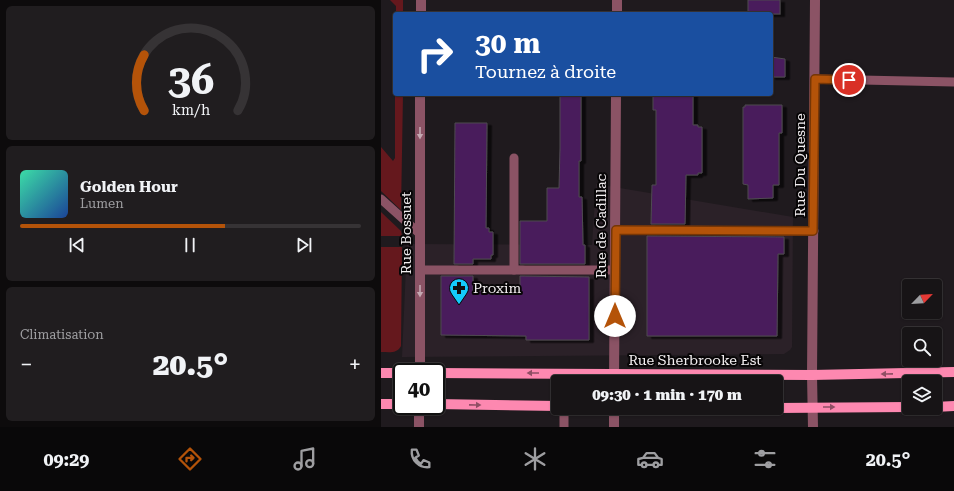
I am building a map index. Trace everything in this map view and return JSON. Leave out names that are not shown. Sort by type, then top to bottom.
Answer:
[{"type":"main road","name":"Rue Sherbrooke Est","points":[[783,375],[954,372]]},
{"type":"main road","points":[[381,373],[393,373]]},
{"type":"main road","name":"Rue Sherbrooke Est","points":[[445,373],[551,376]]},
{"type":"main road","points":[[381,404],[393,404]]},
{"type":"main road","points":[[445,404],[551,406]]},
{"type":"main road","points":[[942,407],[954,406]]},
{"type":"main road","points":[[783,408],[902,407]]},
{"type":"street","points":[[421,0],[421,12]]},
{"type":"street","points":[[617,0],[617,12]]},
{"type":"street","name":"Rue Du Quesne","points":[[813,427],[812,375],[815,0]]},
{"type":"street","name":"Rue Bossuet","points":[[419,363],[421,96]]},
{"type":"street","name":"Rue de Cadillac","points":[[615,375],[616,96]]},
{"type":"street","points":[[419,415],[419,427]]},
{"type":"street","points":[[614,415],[614,427]]},
{"type":"lane","points":[[815,79],[954,82]]},
{"type":"lane","points":[[514,158],[514,270]]},
{"type":"lane","points":[[381,199],[420,234]]},
{"type":"lane","points":[[616,230],[813,231]]},
{"type":"lane","points":[[420,270],[615,270]]},
{"type":"lane","points":[[564,415],[564,427]]},
{"type":"shaded area","points":[[390,0],[403,0],[403,12],[396,12],[396,6]]},
{"type":"shaded area","points":[[395,96],[403,96],[401,210],[381,191],[381,147],[393,161],[395,158]]},
{"type":"shaded area","points":[[596,184],[793,217],[792,347],[790,350],[784,354],[402,357],[407,244],[592,245]]},
{"type":"shaded area","points":[[381,212],[401,231],[402,236],[381,236]]},
{"type":"shaded area","points":[[381,247],[402,247],[401,346],[393,352],[381,352]]},
{"type":"building","points":[[748,0],[780,0],[780,14],[773,14],[773,12],[748,12]]},
{"type":"building","points":[[773,57],[785,59],[785,77],[773,77]]},
{"type":"building","points":[[560,96],[581,96],[581,161],[579,161],[579,197],[582,197],[585,264],[520,264],[520,221],[547,221],[547,188],[559,188]]},
{"type":"building","points":[[653,96],[693,96],[693,125],[702,127],[702,173],[698,173],[698,175],[686,175],[685,224],[651,224],[652,185],[656,185],[656,110],[653,110]]},
{"type":"building","points":[[745,105],[782,105],[782,133],[779,133],[779,185],[773,185],[773,198],[748,199],[748,185],[743,184],[743,107],[745,107]]},
{"type":"building","points":[[455,123],[487,123],[486,228],[489,228],[489,232],[493,232],[493,255],[491,255],[491,259],[473,259],[473,264],[454,264]]},
{"type":"building","points":[[647,236],[784,237],[784,254],[778,254],[777,336],[647,336]]},
{"type":"building","points":[[441,276],[473,276],[473,291],[520,291],[520,276],[589,277],[589,340],[526,340],[526,336],[441,335]]},
{"type":"place","name":"Proxim","points":[[459,305]]},
{"type":"route","points":[[615,316],[616,230],[813,231],[815,79],[849,80]]}]
